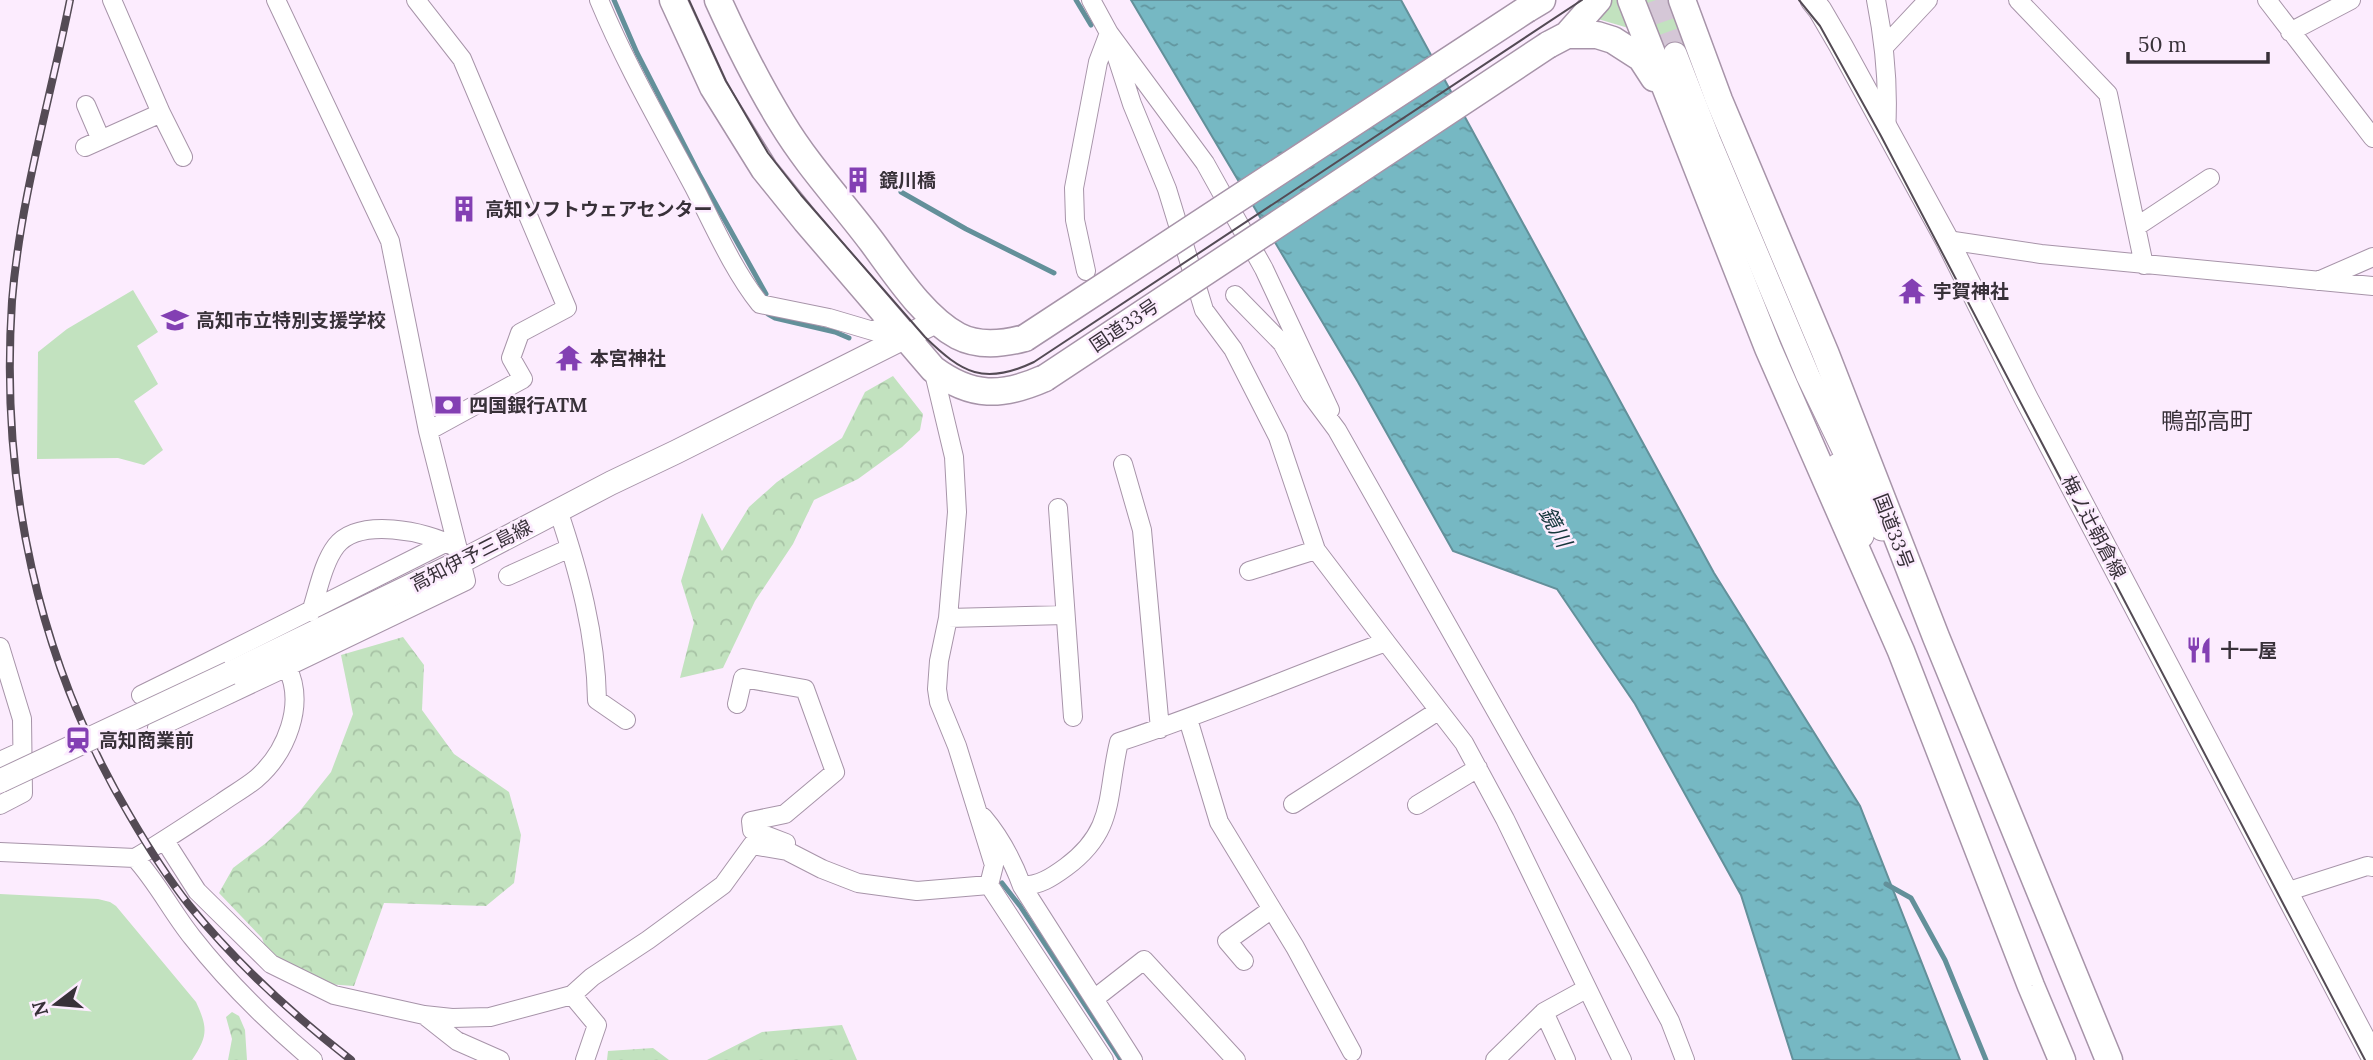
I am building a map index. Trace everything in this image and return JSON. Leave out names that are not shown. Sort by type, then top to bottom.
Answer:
[{"type":"highway","name":"国道33号","points":[[673,0],[713,88],[764,169],[933,369],[951,383],[975,390],[1011,390],[1045,378],[1569,26],[1582,33],[1614,40],[1641,58],[1674,108]]},
{"type":"highway","points":[[718,0],[735,38],[782,124],[816,173],[893,273],[937,321],[958,336],[978,343],[1006,343],[1025,338],[1534,4]]},
{"type":"highway","points":[[1569,26],[1598,0]]},
{"type":"highway","name":"国道33号","points":[[1631,0],[1768,348],[1901,651],[2062,1060]]},
{"type":"highway","name":"国道33号","points":[[1682,0],[1719,100],[1825,352],[1936,637],[2109,1060]]},
{"type":"main road","name":"梅ノ辻朝倉線","points":[[1812,0],[1841,46],[1947,240],[2026,398],[2373,1057]]},
{"type":"main road","points":[[1675,54],[1808,376],[1936,637]]},
{"type":"main road","name":"高知伊予三島線","points":[[0,781],[230,673],[456,551],[558,510],[899,329],[937,321]]},
{"type":"main road","points":[[1808,376],[1901,651]]},
{"type":"street","points":[[112,0],[183,157]]},
{"type":"street","points":[[157,728],[467,581],[456,551],[428,431],[390,241],[276,0]]},
{"type":"street","points":[[416,0],[462,59],[567,308],[520,333],[511,358],[523,379],[428,431]]},
{"type":"street","points":[[599,0],[619,48],[760,304],[829,318],[873,331],[899,329]]},
{"type":"street","points":[[1091,0],[1110,33],[1205,163],[1264,269],[1323,392],[1337,430]]},
{"type":"street","points":[[1876,0],[1885,46],[1888,96],[1886,131]]},
{"type":"street","points":[[1885,46],[1928,0]]},
{"type":"street","points":[[2018,0],[2108,94],[2144,265]]},
{"type":"street","points":[[2267,0],[2373,138]]},
{"type":"street","points":[[2290,32],[2351,0]]},
{"type":"street","points":[[1086,271],[1075,220],[1073,188],[1098,62],[1110,33]]},
{"type":"street","points":[[1110,33],[1132,104],[1167,189],[1204,310],[1233,349],[1278,437],[1316,550],[1464,743],[1622,1060]]},
{"type":"street","points":[[86,106],[93,143],[161,113]]},
{"type":"street","points":[[2136,227],[2210,178]]},
{"type":"street","points":[[1947,240],[2041,254],[2373,286]]},
{"type":"street","points":[[2315,282],[2373,257]]},
{"type":"street","points":[[1235,295],[1282,343],[1311,395],[1337,430],[1638,962],[1670,1021],[1685,1060]]},
{"type":"street","points":[[933,369],[954,457],[957,512],[948,618],[937,674],[939,702],[957,746],[994,865],[989,885],[1104,1060]]},
{"type":"street","points":[[1123,464],[1142,530],[1160,729]]},
{"type":"street","points":[[1058,508],[1073,717]]},
{"type":"street","points":[[558,510],[589,620],[596,663],[597,700],[626,720]]},
{"type":"street","points":[[311,612],[329,559],[337,545],[349,534],[363,530],[393,530],[439,538],[456,551]]},
{"type":"street","points":[[508,576],[570,548]]},
{"type":"street","points":[[1249,571],[1316,550]]},
{"type":"street","points":[[141,695],[311,612],[456,551]]},
{"type":"street","points":[[948,618],[1065,615]]},
{"type":"street","points":[[1021,886],[1043,883],[1087,850],[1104,822],[1119,742],[1188,719],[1386,642]]},
{"type":"street","points":[[0,647],[22,719],[23,793],[0,805]]},
{"type":"street","points":[[200,666],[217,700]]},
{"type":"street","points":[[0,852],[135,858],[165,841],[257,778],[281,749],[291,727],[294,705],[292,677],[287,667]]},
{"type":"street","points":[[737,704],[743,678],[805,689],[835,772],[785,814],[751,821],[752,830],[829,860],[837,875]]},
{"type":"street","points":[[1293,804],[1438,710]]},
{"type":"street","points":[[1188,719],[1219,822],[1272,909],[1352,1052]]},
{"type":"street","points":[[0,761],[22,751]]},
{"type":"street","points":[[1417,805],[1478,768]]},
{"type":"street","points":[[977,810],[998,834],[1012,859],[1021,886],[1133,1060]]},
{"type":"street","points":[[165,841],[197,891],[271,964],[334,995],[424,1016],[452,1018],[490,1017],[572,995],[592,977],[723,885],[752,845],[787,851],[858,883],[917,891],[989,885]]},
{"type":"street","points":[[135,858],[190,935],[244,998],[313,1060]]},
{"type":"street","points":[[2286,892],[2367,866],[2373,867]]},
{"type":"street","points":[[1244,961],[1227,941],[1272,909]]},
{"type":"street","points":[[1094,999],[1144,960],[1237,1060]]},
{"type":"street","points":[[1495,1060],[1544,1012],[1586,989]]},
{"type":"street","points":[[572,995],[597,1025],[585,1060]]},
{"type":"street","points":[[1544,1012],[1566,1060]]},
{"type":"street","points":[[424,1016],[457,1041],[500,1060]]},
{"type":"green space","points":[[1607,0],[1624,0],[1635,30],[1598,19]]},
{"type":"green space","points":[[1643,0],[1663,0],[1689,40],[1663,49]]},
{"type":"green space","points":[[133,290],[158,332],[137,346],[158,384],[134,401],[163,450],[144,465],[118,458],[37,459],[38,352],[67,329]]},
{"type":"green space","points":[[893,376],[923,414],[920,430],[902,447],[858,479],[814,500],[793,544],[755,601],[723,668],[680,678],[694,623],[681,581],[702,513],[722,551],[749,507],[777,482],[842,438],[865,392]]},
{"type":"green space","points":[[403,637],[424,665],[422,710],[454,754],[509,792],[521,835],[514,883],[486,906],[384,903],[354,986],[300,982],[271,964],[262,938],[219,893],[233,868],[266,843],[299,812],[331,772],[353,714],[341,655]]},
{"type":"green space","points":[[0,894],[98,899],[116,906],[196,1002],[203,1019],[204,1032],[192,1060],[0,1060]]},
{"type":"green space","points":[[232,1012],[239,1016],[245,1030],[247,1060],[228,1060],[232,1039],[226,1017]]},
{"type":"green space","points":[[842,1025],[857,1060],[707,1060],[762,1032]]},
{"type":"green space","points":[[653,1048],[669,1060],[607,1060],[608,1051]]},
{"type":"water","name":"鏡川","points":[[1131,0],[1401,0],[1714,573],[1860,806],[1960,1060],[1793,1060],[1741,895],[1635,704],[1557,589],[1453,551],[1358,382]]},
{"type":"waterway","points":[[614,0],[637,53],[699,174],[766,294]]},
{"type":"waterway","points":[[1076,0],[1091,25]]},
{"type":"waterway","points":[[901,192],[966,229],[1054,273]]},
{"type":"waterway","points":[[768,314],[849,338]]},
{"type":"waterway","points":[[1002,883],[1020,906],[1121,1060]]},
{"type":"waterway","points":[[1886,884],[1911,898],[1945,960],[1986,1060]]},
{"type":"tunnel","points":[[1656,0],[1675,54]]},
{"type":"tram line","points":[[689,0],[726,81],[768,153],[801,195],[925,337],[963,367],[987,374],[1001,373],[1034,362],[1582,0]]},
{"type":"tram line","points":[[1799,0],[1820,26],[1881,136],[2365,1060]]},
{"type":"railway","points":[[70,0],[29,188],[12,301],[12,436],[32,568],[49,632],[71,695],[98,757],[158,862],[189,905],[245,967],[307,1025],[351,1060]]},
{"type":"place","name":"鏡川橋","points":[[858,180]]},
{"type":"place","name":"高知ソフトウェアセンター","points":[[464,209]]},
{"type":"place","name":"宇賀神社","points":[[1912,291]]},
{"type":"place","name":"高知市立特別支援学校","points":[[175,320]]},
{"type":"place","name":"本宮神社","points":[[569,358]]},
{"type":"place","name":"四国銀行ATM","points":[[448,405]]},
{"type":"place","name":"十一屋","points":[[2199,650]]},
{"type":"place","name":"高知商業前","points":[[78,740]]},
{"type":"district","name":"鴨部高町","points":[[2207,421]]}]
